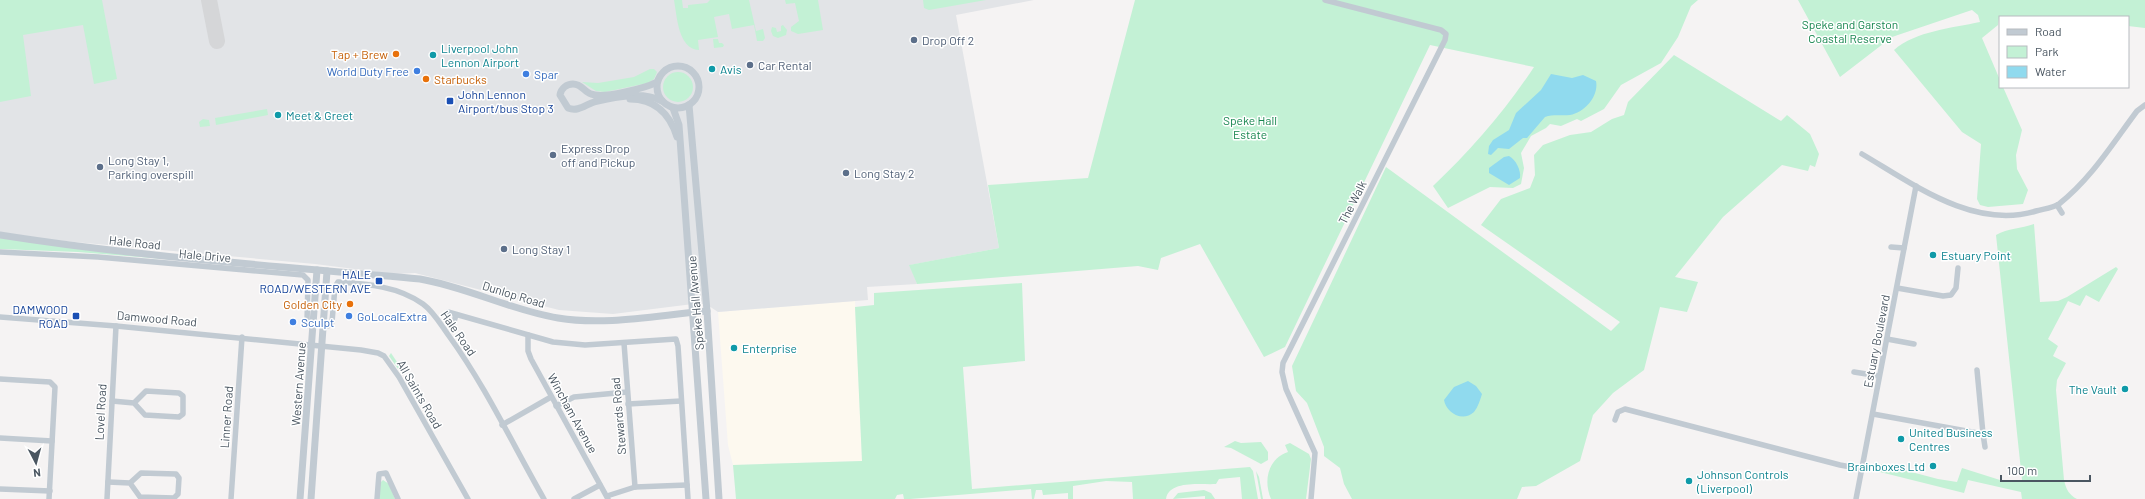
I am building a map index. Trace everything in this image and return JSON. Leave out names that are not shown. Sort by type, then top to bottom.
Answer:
[{"type":"street","name":"The Walk","points":[[1311,499],[1315,453],[1286,389],[1282,372],[1283,363],[1445,40],[1446,34],[1441,30],[1325,0]]},
{"type":"street","points":[[680,66],[690,70],[696,76],[699,85],[697,95],[689,105],[682,108],[673,108],[662,101],[643,95],[616,99],[572,109],[566,105],[560,95],[563,88],[571,84],[580,85],[586,91],[597,96],[645,88],[657,82],[664,71],[672,67],[680,66]]},
{"type":"street","points":[[657,82],[658,95],[662,101]]},
{"type":"street","points":[[616,99],[644,101],[661,109],[671,121],[674,128],[682,162]]},
{"type":"street","name":"Speke Hall Avenue","points":[[689,105],[707,311],[720,499]]},
{"type":"street","points":[[1862,154],[1916,186],[1963,208],[1993,215],[2011,217],[2057,205],[2080,186],[2137,111],[2145,105]]},
{"type":"street","name":"Speke Hall Avenue","points":[[673,108],[679,125],[706,499]]},
{"type":"street","name":"Estuary Boulevard","points":[[1856,499],[1874,414],[1879,376],[1916,186]]},
{"type":"street","points":[[2057,205],[2062,213]]},
{"type":"street","name":"Hale Road","points":[[0,235],[43,243],[136,254],[282,270],[317,270]]},
{"type":"street","points":[[1891,247],[1904,248]]},
{"type":"street","name":"Hale Drive","points":[[0,252],[98,257],[282,270],[302,275],[308,280],[306,318],[309,325],[313,325]]},
{"type":"street","points":[[1897,288],[1943,296],[1951,295],[1956,288],[1958,268]]},
{"type":"street","name":"Dunlop Road","points":[[317,270],[433,281],[558,318],[603,320],[707,311]]},
{"type":"street","name":"Western Avenue","points":[[300,499],[317,270]]},
{"type":"street","name":"Western Avenue","points":[[311,499],[327,271]]},
{"type":"street","name":"Hale Road","points":[[322,326],[328,326],[332,322],[335,287],[338,282],[380,287],[410,296],[423,304],[433,314],[476,376],[544,499]]},
{"type":"street","points":[[448,312],[553,342],[568,344],[624,343],[676,339],[678,346],[688,499]]},
{"type":"street","points":[[453,325],[456,315]]},
{"type":"street","name":"Damwood Road","points":[[0,318],[116,326],[312,344]]},
{"type":"street","name":"Lovel Road","points":[[107,499],[116,326]]},
{"type":"street","name":"Wincham Avenue","points":[[528,335],[528,351],[530,360],[607,498]]},
{"type":"street","name":"Linner Road","points":[[230,499],[242,337]]},
{"type":"street","points":[[1887,339],[1914,344]]},
{"type":"street","name":"Stewards Road","points":[[624,343],[636,487]]},
{"type":"street","name":"All Saints Road","points":[[312,344],[372,352],[384,356],[399,377],[468,499]]},
{"type":"street","points":[[1977,370],[1985,447]]},
{"type":"street","points":[[1854,372],[1879,376]]},
{"type":"street","points":[[0,379],[53,383],[55,391],[49,499]]},
{"type":"street","points":[[112,401],[134,403],[145,415],[179,417],[183,414],[183,396],[179,393],[146,391],[134,403]]},
{"type":"street","points":[[556,406],[574,397],[627,392]]},
{"type":"street","points":[[502,425],[551,397]]},
{"type":"street","points":[[628,404],[681,401]]},
{"type":"street","points":[[1615,420],[1618,412],[1625,408],[1840,465],[1862,469]]},
{"type":"street","points":[[1874,414],[1983,434]]},
{"type":"street","points":[[0,438],[52,441]]},
{"type":"street","points":[[108,482],[130,483],[141,473],[176,474],[179,478],[178,494],[174,498],[140,497],[130,483]]},
{"type":"street","points":[[377,499],[378,474],[386,473],[398,499]]},
{"type":"street","points":[[574,499],[600,485]]},
{"type":"street","points":[[607,498],[636,487],[687,485]]},
{"type":"street","points":[[0,489],[50,491]]},
{"type":"shaded area","name":"Liverpool John Lennon Airport","points":[[0,0],[1034,0],[956,15],[999,248],[910,265],[917,284],[867,287],[868,300],[718,312],[706,304],[693,304],[613,314],[559,310],[415,273],[394,274],[315,264],[53,240],[0,232]]},
{"type":"shaded area","points":[[855,301],[862,461],[733,465],[728,445],[718,312]]},
{"type":"green space","points":[[0,0],[102,0],[117,79],[94,84],[83,25],[23,35],[31,96],[0,102]]},
{"type":"green space","points":[[674,0],[682,0],[683,8],[688,8],[688,5],[707,3],[710,0],[749,0],[756,31],[763,29],[765,38],[763,41],[757,41],[754,25],[732,29],[729,14],[714,17],[718,37],[698,40],[699,50],[692,48],[687,44],[680,31]]},
{"type":"green space","points":[[785,0],[818,0],[823,30],[798,34],[791,31],[791,27],[799,21],[795,3],[786,4]]},
{"type":"green space","points":[[923,0],[986,0],[929,10],[924,8]]},
{"type":"green space","name":"Speke Hall Estate","points":[[1135,0],[1698,0],[1691,6],[1678,37],[1661,63],[1621,85],[1604,109],[1581,121],[1577,119],[1561,126],[1550,124],[1546,128],[1531,136],[1521,153],[1524,168],[1521,184],[1513,188],[1490,187],[1448,208],[1433,186],[1487,130],[1534,67],[1430,45],[1285,347],[1264,357],[1200,244],[1161,258],[1158,270],[1138,266],[917,284],[909,265],[999,248],[988,185],[1088,178]]},
{"type":"green space","name":"Speke and Garston Coastal Reserve","points":[[1798,0],[2145,0],[2145,28],[2129,26],[2129,16],[1999,16],[1998,25],[1982,38],[1999,78],[1999,88],[2003,88],[2022,130],[2016,155],[2017,169],[2028,190],[2023,204],[1988,207],[1980,205],[1977,199],[1981,144],[1962,132],[1894,50],[1913,38],[1923,34],[1980,22],[1978,15],[1972,10],[1892,37],[1840,77]]},
{"type":"green space","points":[[783,25],[787,30],[786,35],[778,38],[773,36],[771,31],[772,27],[776,28],[777,32],[781,31],[781,26]]},
{"type":"green space","points":[[713,39],[718,39],[719,43],[724,45],[723,47],[714,48]]},
{"type":"green space","points":[[1674,55],[1781,121],[1787,115],[1810,134],[1819,154],[1815,167],[1810,165],[1808,171],[1782,165],[1723,217],[1675,277],[1698,282],[1687,312],[1660,307],[1644,370],[1613,393],[1593,415],[1580,461],[1536,486],[1522,487],[1517,499],[1352,499],[1344,484],[1340,468],[1324,456],[1324,447],[1307,403],[1296,391],[1292,366],[1386,167],[1611,331],[1620,322],[1481,225],[1501,199],[1530,188],[1535,175],[1534,155],[1543,145],[1570,135],[1591,132],[1612,119],[1624,115],[1628,102]]},
{"type":"green space","points":[[650,69],[654,69],[657,72],[654,79],[648,83],[605,92],[596,91],[582,82],[598,83],[634,77]]},
{"type":"green space","points":[[678,72],[689,76],[693,87],[689,98],[678,102],[667,98],[663,87],[667,76]]},
{"type":"green space","points":[[267,109],[268,115],[216,125],[215,118]]},
{"type":"green space","points":[[203,119],[209,120],[210,126],[200,127],[199,122]]},
{"type":"green space","points":[[2034,224],[2040,302],[2058,301],[2116,267],[2118,269],[2099,302],[2086,295],[2080,306],[2068,301],[2048,339],[2058,346],[2053,356],[2066,363],[2057,380],[2056,390],[2064,480],[2068,491],[2077,499],[2022,499],[2021,492],[1968,480],[1964,493],[1880,472],[1881,464],[1938,479],[1957,482],[1962,468],[2000,480],[2022,480],[1996,235],[2005,231]]},
{"type":"green space","points":[[0,238],[176,260],[78,252],[0,249]]},
{"type":"green space","points":[[1022,283],[1025,361],[963,367],[972,489],[1250,467],[1253,471],[1258,499],[1242,499],[1240,477],[1219,479],[1216,484],[1179,486],[1168,493],[1166,499],[1133,499],[1132,482],[1106,481],[1073,486],[1073,499],[1068,499],[1068,493],[1043,495],[1042,490],[1036,490],[1034,499],[1032,499],[1031,489],[910,499],[904,499],[903,494],[897,495],[895,499],[736,499],[733,465],[862,461],[855,307],[874,305],[874,293]]},
{"type":"green space","points":[[391,353],[403,371],[401,373],[389,356]]},
{"type":"green space","points":[[1235,441],[1241,443],[1261,442],[1268,452],[1268,460],[1261,464],[1231,448],[1224,447]]},
{"type":"green space","points":[[1290,443],[1309,454],[1311,459],[1306,499],[1271,499],[1267,485],[1269,471],[1281,455],[1288,452],[1285,445]]},
{"type":"green space","points":[[1256,471],[1259,477],[1263,499],[1261,499]]},
{"type":"green space","points":[[383,480],[389,484],[395,499],[379,499],[380,483]]},
{"type":"green space","points":[[1204,490],[1211,493],[1215,499],[1205,499],[1205,496],[1173,499],[1178,493]]},
{"type":"water","points":[[1551,74],[1572,78],[1583,75],[1596,81],[1593,98],[1586,107],[1576,113],[1570,115],[1545,117],[1527,138],[1523,138],[1509,149],[1498,148],[1491,155],[1488,154],[1489,146],[1493,140],[1509,130],[1516,113],[1541,90]]},
{"type":"water","points":[[1509,156],[1516,163],[1519,169],[1520,178],[1509,185],[1489,173],[1489,168],[1504,157]]},
{"type":"water","points":[[1468,381],[1476,386],[1482,394],[1478,406],[1474,412],[1469,415],[1455,415],[1445,404],[1444,400],[1454,387]]},
{"type":"taxiway","points":[[209,0],[217,41]]},
{"type":"place","name":"Drop Off 2","points":[[914,40]]},
{"type":"place","name":"Tap + Brew","points":[[396,54]]},
{"type":"place","name":"Liverpool John Lennon Airport","points":[[433,55]]},
{"type":"place","name":"Car Rental","points":[[750,65]]},
{"type":"place","name":"Avis","points":[[712,69]]},
{"type":"place","name":"World Duty Free","points":[[417,71]]},
{"type":"place","name":"Spar","points":[[526,74]]},
{"type":"place","name":"Starbucks","points":[[426,79]]},
{"type":"place","name":"John Lennon Airport/bus Stop 3","points":[[450,101]]},
{"type":"place","name":"Meet & Greet","points":[[278,115]]},
{"type":"place","name":"Express Drop off and Pickup","points":[[553,155]]},
{"type":"place","name":"Long Stay 1, Parking overspill","points":[[100,167]]},
{"type":"place","name":"Long Stay 2","points":[[846,173]]},
{"type":"place","name":"Long Stay 1","points":[[504,249]]},
{"type":"place","name":"Estuary Point","points":[[1933,255]]},
{"type":"place","name":"HALE ROAD/WESTERN AVE","points":[[379,281]]},
{"type":"place","name":"Golden City","points":[[350,304]]},
{"type":"place","name":"DAMWOOD ROAD","points":[[76,316]]},
{"type":"place","name":"GoLocalExtra","points":[[349,316]]},
{"type":"place","name":"Sculpt","points":[[293,322]]},
{"type":"place","name":"Enterprise","points":[[734,348]]},
{"type":"place","name":"The Vault","points":[[2125,389]]},
{"type":"place","name":"United Business Centres","points":[[1901,439]]},
{"type":"place","name":"Brainboxes Ltd","points":[[1933,466]]},
{"type":"place","name":"Johnson Controls (Liverpool)","points":[[1689,481]]}]
